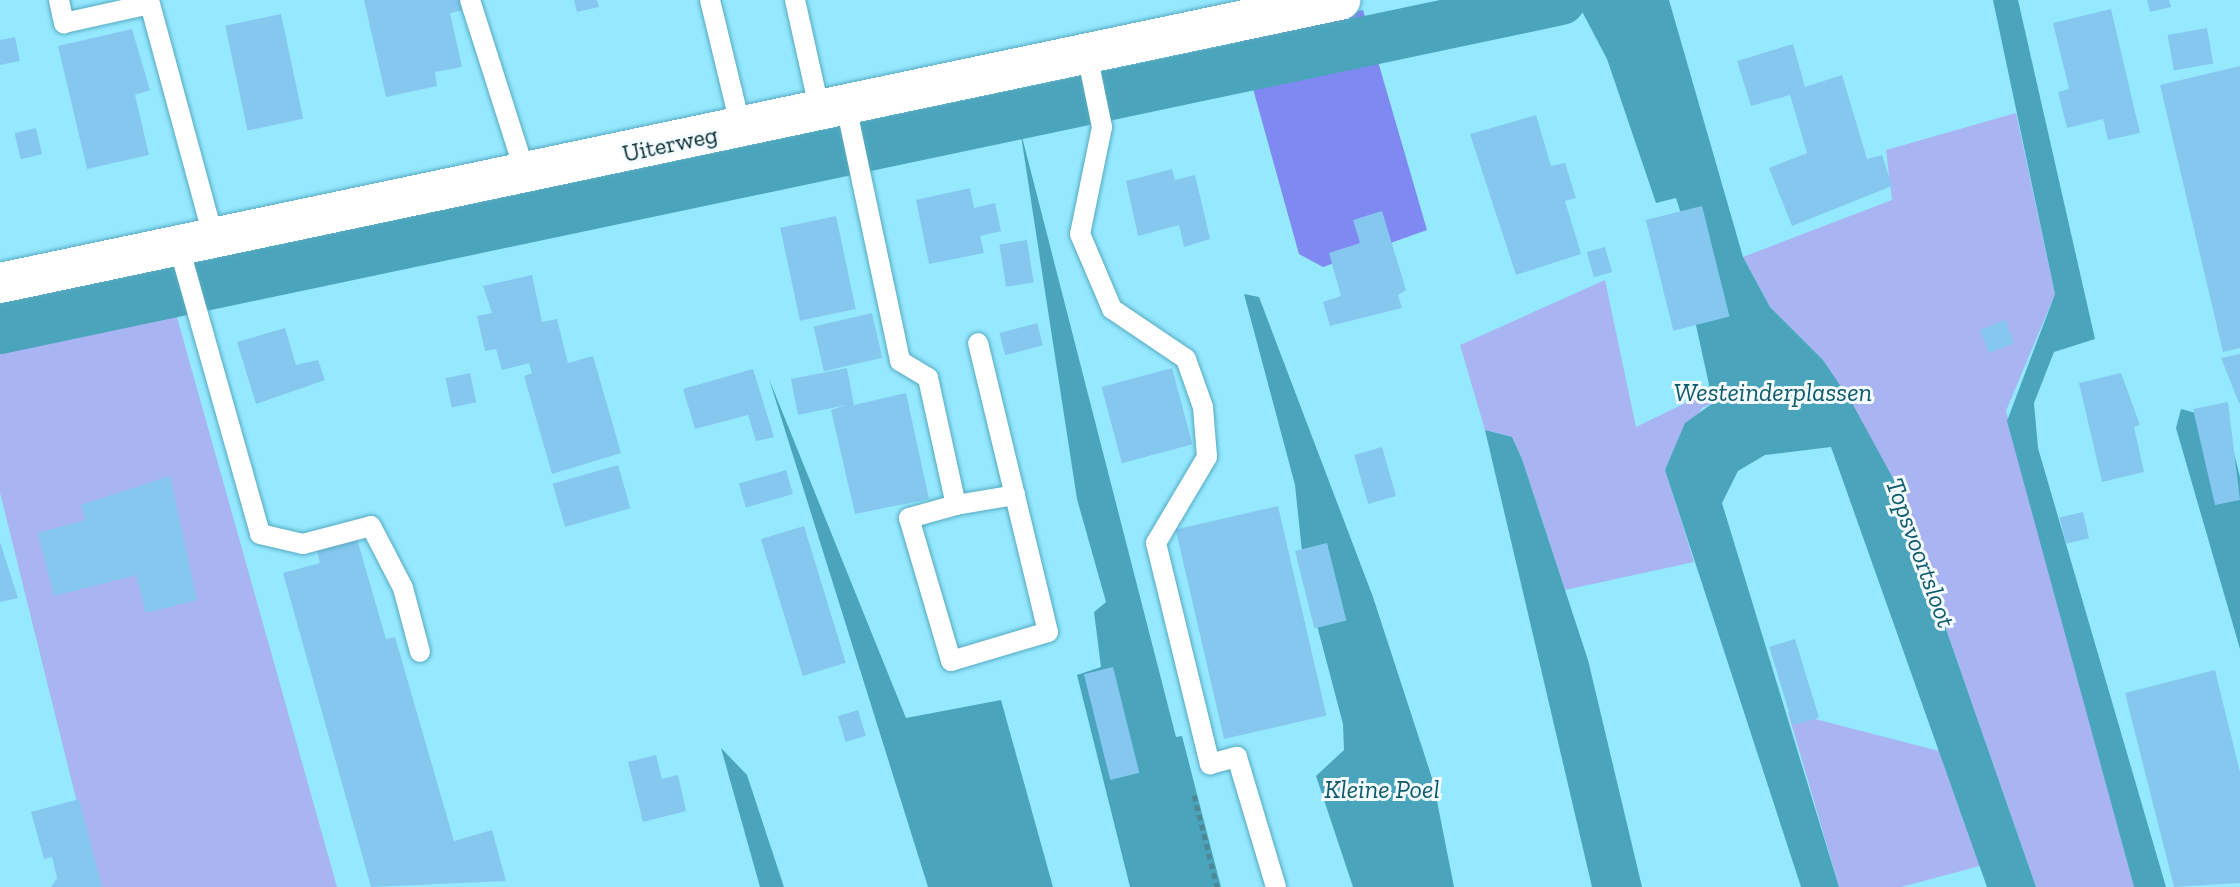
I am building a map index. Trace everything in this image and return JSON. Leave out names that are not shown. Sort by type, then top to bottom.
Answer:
[{"type":"street","name":"Uiterweg","points":[[0,283],[193,253],[741,128],[844,128],[1090,67],[1340,0]]},
{"type":"lane","points":[[59,0],[64,23],[150,4],[193,253],[192,309],[260,534],[303,544],[371,526],[403,588],[420,652]]},
{"type":"lane","points":[[470,0],[526,175]]},
{"type":"lane","points":[[710,0],[741,128]]},
{"type":"lane","points":[[795,0],[844,128],[900,361],[928,378],[956,505]]},
{"type":"lane","points":[[1090,67],[1100,111],[1098,156],[1083,194],[1080,234],[1112,309],[1186,359],[1203,407],[1207,457],[1156,543],[1210,764],[1237,757],[1276,887]]},
{"type":"lane","points":[[978,343],[1015,495],[1048,632],[951,661],[909,518],[956,505],[1015,495]]},
{"type":"path","points":[[1191,782],[1217,887]]},
{"type":"shaded area","points":[[1363,10],[1427,230],[1323,267],[1299,254],[1238,35]]},
{"type":"shaded area","points":[[2016,113],[2055,294],[2006,411],[2134,887],[2036,887],[1894,480],[1823,360],[1770,307],[1743,257],[1892,200],[1886,150]]},
{"type":"shaded area","points":[[162,264],[337,887],[98,887],[0,493],[0,302]]},
{"type":"shaded area","points":[[1605,280],[1636,427],[1710,391],[1713,403],[1702,408],[1665,469],[1694,562],[1565,590],[1522,459],[1512,437],[1485,430],[1460,345]]},
{"type":"shaded area","points":[[1788,712],[1939,751],[1980,866],[1901,887],[1839,887]]},
{"type":"water","name":"Westeinderplassen","points":[[1576,0],[1669,0],[1743,257],[1770,307],[1823,360],[1852,403],[1894,480],[2036,887],[1987,887],[1831,447],[1765,455],[1738,471],[1722,503],[1839,887],[1801,887],[1665,470],[1685,423],[1713,403],[1692,307],[1708,301],[1676,198],[1656,203],[1607,59]]},
{"type":"water","points":[[1993,0],[2018,0],[2095,339],[2054,352],[2034,403],[2038,448],[2166,887],[2134,887],[2007,421],[2055,294]]},
{"type":"water","points":[[1020,129],[1176,737],[1182,736],[1221,887],[1130,887],[1077,675],[1101,667],[1094,612],[1106,602],[1077,499]]},
{"type":"water","name":"Kleine Poel","points":[[1244,294],[1259,297],[1373,597],[1433,781],[1454,887],[1353,887],[1316,776],[1344,750],[1343,724],[1305,580],[1295,485]]},
{"type":"water","points":[[769,379],[906,718],[1001,700],[1053,887],[928,887]]},
{"type":"water","points":[[2181,409],[2226,421],[2240,477],[2240,649],[2176,428]]},
{"type":"water","points":[[1485,430],[1512,437],[1522,459],[1588,660],[1642,887],[1592,887]]},
{"type":"water","points":[[721,748],[747,775],[784,887],[760,887]]},
{"type":"building","points":[[364,0],[462,0],[464,10],[450,13],[462,67],[435,72],[437,86],[386,97]]},
{"type":"building","points":[[574,0],[597,0],[599,7],[577,12]]},
{"type":"building","points":[[2147,0],[2169,0],[2171,7],[2150,12]]},
{"type":"building","points":[[2111,9],[2140,133],[2108,140],[2103,119],[2067,128],[2058,92],[2069,89],[2053,23]]},
{"type":"building","points":[[281,14],[303,119],[247,131],[225,26]]},
{"type":"building","points":[[2207,28],[2213,63],[2174,70],[2168,35]]},
{"type":"building","points":[[132,29],[150,90],[135,95],[149,155],[87,169],[58,46]]},
{"type":"building","points":[[15,37],[20,61],[0,65],[0,40]]},
{"type":"building","points":[[1793,44],[1805,87],[1842,75],[1867,159],[1882,155],[1892,186],[1792,226],[1769,168],[1807,153],[1790,95],[1751,106],[1737,61]]},
{"type":"building","points":[[2240,66],[2240,348],[2223,352],[2160,85]]},
{"type":"building","points":[[1536,115],[1551,166],[1565,163],[1576,198],[1565,201],[1581,254],[1516,275],[1470,134]]},
{"type":"building","points":[[36,128],[42,154],[21,159],[15,133]]},
{"type":"building","points":[[1172,169],[1175,180],[1195,175],[1210,239],[1184,247],[1179,225],[1138,236],[1126,181]]},
{"type":"building","points":[[970,188],[974,208],[995,203],[1001,231],[980,236],[984,253],[929,264],[916,200]]},
{"type":"building","points":[[1702,206],[1730,317],[1673,331],[1646,220]]},
{"type":"building","points":[[1382,211],[1406,290],[1398,295],[1402,308],[1330,326],[1323,302],[1341,296],[1329,253],[1360,243],[1353,220]]},
{"type":"building","points":[[836,216],[856,309],[800,321],[780,228]]},
{"type":"building","points":[[1027,240],[1034,282],[1006,287],[999,244]]},
{"type":"building","points":[[1605,247],[1612,272],[1594,277],[1587,252]]},
{"type":"building","points":[[532,275],[542,322],[557,319],[568,363],[593,356],[621,453],[552,474],[524,376],[532,373],[529,363],[502,370],[496,349],[485,351],[477,316],[492,313],[483,286]]},
{"type":"building","points":[[872,313],[882,358],[824,371],[814,326]]},
{"type":"building","points":[[2005,320],[2014,343],[1989,353],[1980,330]]},
{"type":"building","points":[[1037,323],[1043,345],[1005,355],[999,333]]},
{"type":"building","points":[[285,328],[296,365],[318,360],[325,380],[256,404],[237,342]]},
{"type":"building","points":[[2240,354],[2240,403],[2239,403],[2221,358]]},
{"type":"building","points":[[847,368],[854,405],[906,393],[929,499],[855,514],[831,410],[846,405],[798,415],[791,379]]},
{"type":"building","points":[[1172,368],[1192,444],[1122,463],[1101,387]]},
{"type":"building","points":[[753,369],[774,437],[756,441],[748,415],[695,429],[683,389]]},
{"type":"building","points":[[470,373],[476,402],[452,408],[446,378]]},
{"type":"building","points":[[2121,373],[2140,425],[2134,427],[2144,472],[2102,482],[2079,383]]},
{"type":"building","points":[[2228,402],[2240,500],[2215,505],[2193,409]]},
{"type":"building","points":[[1382,447],[1396,496],[1368,504],[1354,455]]},
{"type":"building","points":[[618,465],[630,508],[565,527],[553,484]]},
{"type":"building","points":[[786,470],[793,494],[746,508],[739,484]]},
{"type":"building","points":[[170,476],[197,600],[146,613],[136,575],[54,596],[38,533],[85,520],[81,505]]},
{"type":"building","points":[[1278,506],[1326,715],[1224,739],[1176,530]]},
{"type":"building","points":[[2083,512],[2089,538],[2066,544],[2060,517]]},
{"type":"building","points":[[804,526],[846,663],[803,676],[761,539]]},
{"type":"building","points":[[357,539],[386,639],[395,637],[454,841],[492,830],[506,881],[371,887],[283,573],[320,563],[317,551]]},
{"type":"building","points":[[0,542],[18,598],[0,602]]},
{"type":"building","points":[[1327,543],[1346,621],[1314,629],[1295,551]]},
{"type":"building","points":[[1795,639],[1819,717],[1793,725],[1769,647]]},
{"type":"building","points":[[1113,667],[1139,773],[1110,780],[1084,674]]},
{"type":"building","points":[[2215,670],[2240,772],[2240,883],[2174,887],[2125,693]]},
{"type":"building","points":[[858,710],[866,736],[846,742],[838,716]]},
{"type":"building","points":[[656,755],[662,779],[678,775],[686,811],[643,822],[628,762]]},
{"type":"building","points":[[79,799],[102,887],[51,887],[57,878],[52,857],[44,859],[31,812]]},
{"type":"waterway","points":[[0,329],[1561,0]]},
{"type":"water label","name":"Topsvoortsloot","points":[[1920,553]]}]
